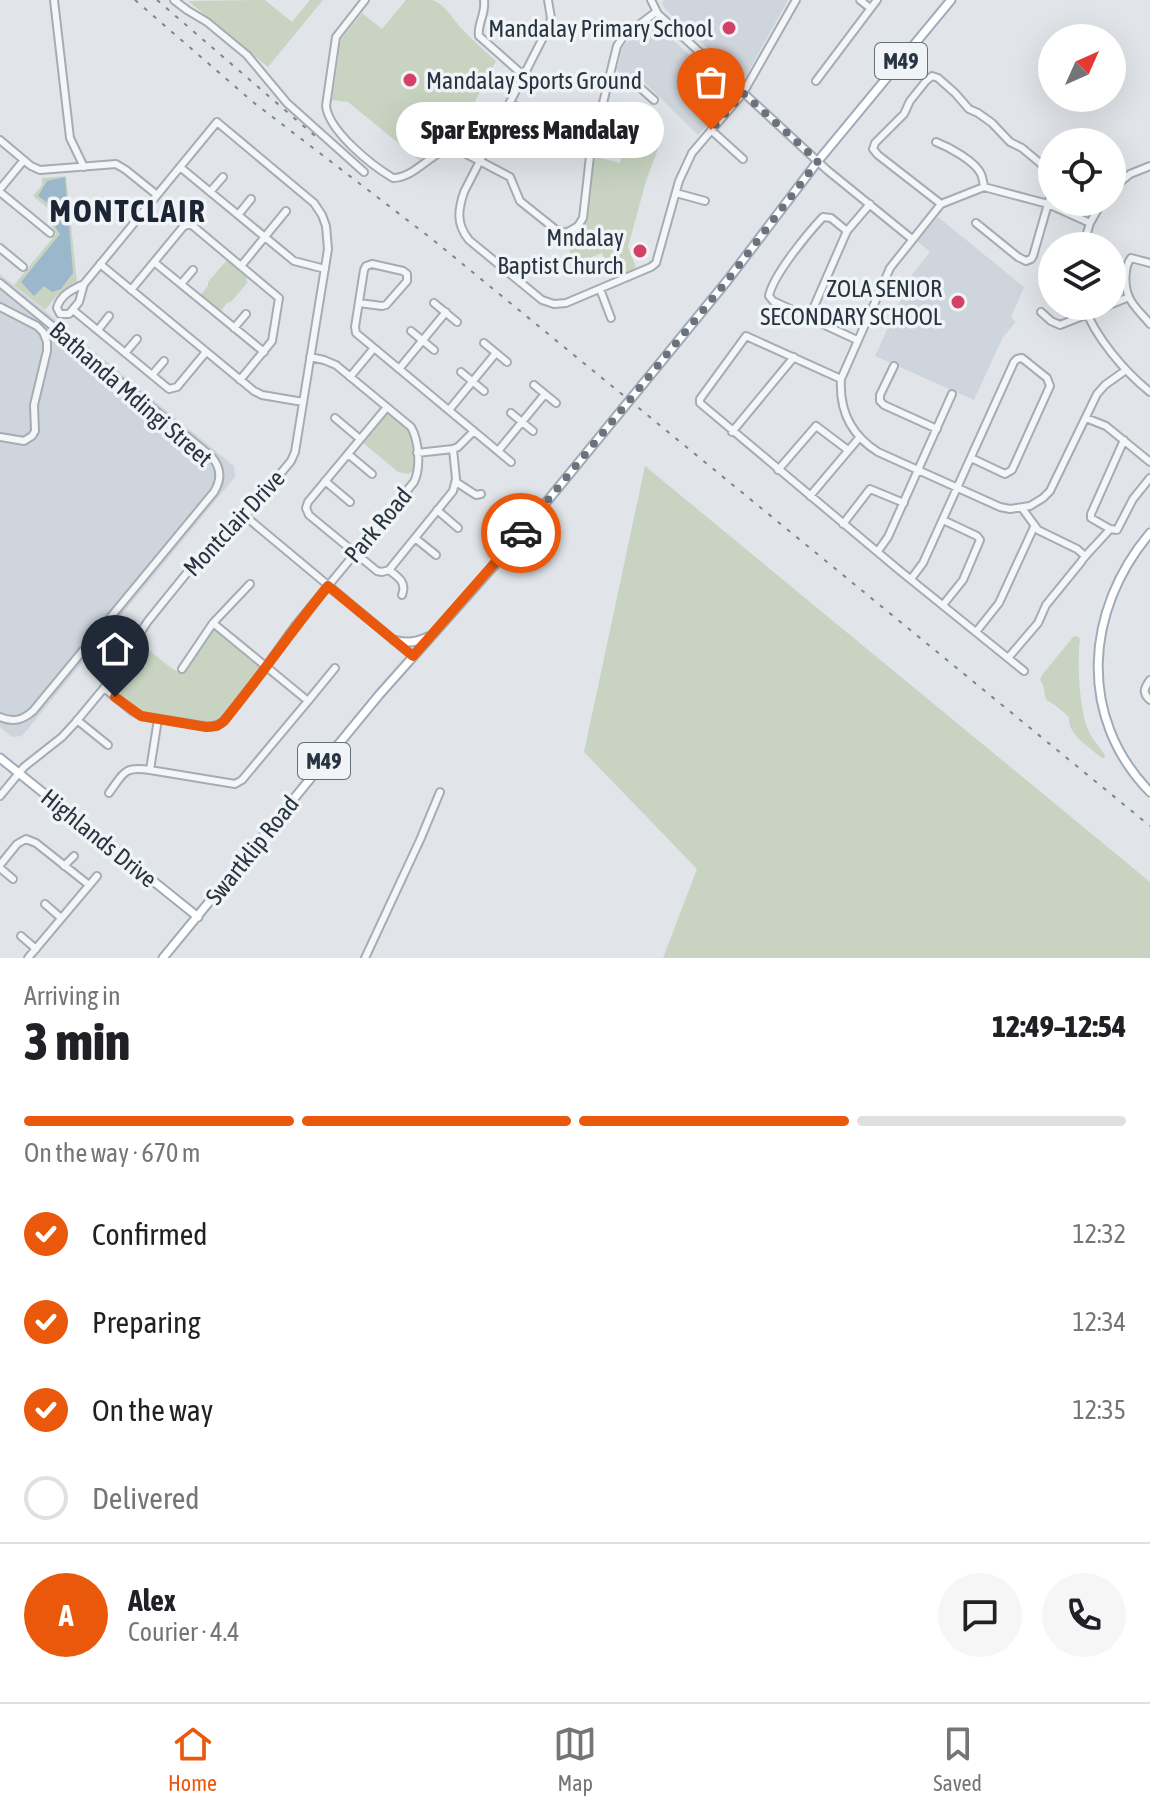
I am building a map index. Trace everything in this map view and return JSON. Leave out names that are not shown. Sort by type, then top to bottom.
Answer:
[{"type":"main road","name":"Swartklip Road","points":[[163,958],[379,695],[499,560],[951,0]]},
{"type":"main road","points":[[1150,533],[1130,558],[1113,591],[1102,626],[1098,660],[1109,727],[1137,778],[1150,792]]},
{"type":"main road","points":[[394,640],[415,642],[432,635]]},
{"type":"main road","name":"Highlands Drive","points":[[0,758],[198,917]]},
{"type":"street","points":[[54,0],[70,138],[84,167]]},
{"type":"street","points":[[174,0],[247,55],[287,103],[364,172]]},
{"type":"street","points":[[365,0],[334,42],[326,111],[336,130],[393,178],[402,177],[451,148],[457,149],[510,177],[520,201],[555,229],[566,233],[578,226],[583,218],[590,156],[617,46],[656,12]]},
{"type":"street","points":[[484,0],[485,11],[479,36],[524,76]]},
{"type":"street","points":[[548,0],[549,26],[464,192],[459,222],[466,237],[542,300],[562,304],[656,263],[681,175],[692,153],[743,93],[796,0]]},
{"type":"street","points":[[651,0],[656,12],[743,93],[818,161],[912,239]]},
{"type":"street","points":[[860,0],[870,8]]},
{"type":"street","points":[[816,81],[877,0]]},
{"type":"street","points":[[941,204],[873,149],[932,76],[955,93],[969,109],[992,123],[1010,142],[1038,161]]},
{"type":"street","points":[[609,77],[636,84],[654,100]]},
{"type":"street","points":[[510,103],[527,112]]},
{"type":"street","name":"Montclair Drive","points":[[0,796],[29,762],[62,737],[77,720],[104,688],[148,621],[186,574],[245,516],[293,458],[329,244],[328,232],[318,208],[309,198],[217,122],[180,167]]},
{"type":"street","points":[[711,130],[743,159]]},
{"type":"street","points":[[0,140],[40,170],[108,164],[121,166],[157,195]]},
{"type":"street","points":[[936,142],[957,152],[978,169],[984,187]]},
{"type":"street","points":[[24,160],[0,191],[50,233]]},
{"type":"street","points":[[1126,177],[1150,166]]},
{"type":"street","points":[[84,284],[73,310],[62,315],[57,304],[84,284],[180,167],[296,262],[325,269]]},
{"type":"street","points":[[210,192],[223,177]]},
{"type":"street","points":[[1038,201],[984,187],[941,204],[890,268],[857,340],[841,379],[840,390],[849,424],[859,438],[878,452],[1000,507],[1022,508],[1037,502],[1050,491],[1094,400],[1101,389],[1126,370]]},
{"type":"street","points":[[676,193],[705,201]]},
{"type":"street","points":[[238,215],[251,199]]},
{"type":"street","points":[[809,318],[847,231],[870,204]]},
{"type":"street","points":[[241,266],[286,211]]},
{"type":"street","points":[[847,231],[828,216],[821,220],[794,254],[769,296],[773,301],[857,340]]},
{"type":"street","points":[[976,223],[1018,257],[1029,261],[1045,216]]},
{"type":"street","points":[[1075,216],[1090,223]]},
{"type":"street","points":[[1087,232],[1094,216]]},
{"type":"street","points":[[131,290],[183,227],[190,224],[277,295],[279,300],[273,339],[240,380]]},
{"type":"street","points":[[0,248],[23,267]]},
{"type":"street","points":[[1150,263],[1129,259],[1126,273],[1129,297],[1150,324]]},
{"type":"street","points":[[154,262],[264,352]]},
{"type":"street","points":[[100,264],[259,394],[303,402]]},
{"type":"street","points":[[359,303],[385,306],[407,281],[407,274],[368,264],[364,270],[359,303],[355,330],[511,462]]},
{"type":"street","points":[[181,284],[193,270]]},
{"type":"street","name":"Bathanda Mdingi Street","points":[[0,283],[211,456],[219,475],[214,492],[33,711],[16,721],[0,717]]},
{"type":"street","points":[[600,289],[611,318]]},
{"type":"street","points":[[434,303],[457,322]]},
{"type":"street","name":"Bathanda Mdingi Street","points":[[0,307],[37,326],[45,336],[47,346],[34,405],[35,431],[24,441],[0,437]]},
{"type":"street","points":[[73,310],[168,388],[176,389],[206,352]]},
{"type":"street","points":[[399,369],[446,312]]},
{"type":"street","points":[[234,328],[246,314]]},
{"type":"street","points":[[98,330],[109,316]]},
{"type":"street","points":[[1050,320],[1060,325],[1074,320]]},
{"type":"street","points":[[1090,320],[1126,370],[1150,392]]},
{"type":"street","points":[[411,331],[434,350]]},
{"type":"street","points":[[841,379],[746,336],[700,403],[1024,671]]},
{"type":"street","points":[[125,353],[137,339]]},
{"type":"street","points":[[484,343],[507,362]]},
{"type":"street","points":[[350,377],[374,348]]},
{"type":"street","points":[[449,410],[496,353]]},
{"type":"street","name":"Park Road","points":[[104,688],[137,714],[206,727],[217,726],[414,482],[418,469],[413,429],[331,362],[310,357]]},
{"type":"street","points":[[732,432],[794,357]]},
{"type":"street","points":[[911,579],[923,563],[1014,362],[1019,358],[1026,360],[1047,378],[1050,386],[1012,470],[1005,474],[971,458]]},
{"type":"street","points":[[152,375],[164,361]]},
{"type":"street","points":[[894,366],[880,401],[937,429]]},
{"type":"street","points":[[461,372],[484,391]]},
{"type":"street","points":[[534,385],[556,403]]},
{"type":"street","points":[[498,451],[545,394]]},
{"type":"street","points":[[878,551],[887,540],[952,394]]},
{"type":"street","points":[[387,407],[306,508],[377,571],[389,570],[453,491],[456,482],[453,449]]},
{"type":"street","points":[[511,413],[533,431]]},
{"type":"street","points":[[335,418],[360,439]]},
{"type":"street","points":[[1086,418],[1106,426],[1150,462]]},
{"type":"street","points":[[778,470],[816,426],[848,450]]},
{"type":"street","points":[[417,453],[453,449],[474,431]]},
{"type":"street","points":[[810,496],[859,438]]},
{"type":"street","points":[[1114,529],[1095,522],[1090,516],[1124,440]]},
{"type":"street","points":[[348,454],[372,474]]},
{"type":"street","points":[[1008,658],[1038,623],[1046,605],[1084,555],[1114,529],[1150,478]]},
{"type":"street","points":[[325,481],[350,502]]},
{"type":"street","points":[[456,482],[474,494],[481,494]]},
{"type":"street","points":[[843,524],[870,489],[904,503]]},
{"type":"street","points":[[1022,508],[1041,533],[1084,555]]},
{"type":"street","points":[[437,510],[458,528]]},
{"type":"street","points":[[245,516],[413,656]]},
{"type":"street","points":[[943,520],[980,540],[963,580],[943,605]]},
{"type":"street","points":[[976,632],[999,603],[1034,527]]},
{"type":"street","points":[[415,538],[436,555]]},
{"type":"street","points":[[389,570],[403,584],[402,595]]},
{"type":"street","points":[[182,669],[213,623],[250,584]]},
{"type":"street","points":[[213,623],[308,701]]},
{"type":"street","points":[[109,793],[128,770],[136,768],[237,783],[335,668]]},
{"type":"street","points":[[1150,680],[1144,690],[1150,700]]},
{"type":"street","points":[[150,770],[158,719]]},
{"type":"street","points":[[77,720],[108,745]]},
{"type":"street","points":[[365,958],[440,792]]},
{"type":"street","points":[[36,843],[43,834]]},
{"type":"street","points":[[13,879],[0,867],[24,839],[36,843],[89,885]]},
{"type":"street","points":[[64,866],[74,856]]},
{"type":"street","points":[[28,958],[97,876]]},
{"type":"street","points":[[45,904],[61,918]]},
{"type":"street","points":[[21,936],[36,949]]},
{"type":"shaded area","name":"Mandalay Primary School","points":[[664,0],[788,0],[746,76],[739,77],[666,10],[662,4]]},
{"type":"shaded area","points":[[650,23],[655,24],[732,93],[698,135],[642,80],[620,75],[617,69],[623,46]]},
{"type":"shaded area","name":"ZOLA SENIOR SECONDARY SCHOOL","points":[[938,217],[1024,287],[1011,317],[1016,322],[1003,337],[974,400],[875,356],[913,273],[930,252],[917,241]]},
{"type":"shaded area","points":[[0,274],[234,466],[235,477],[22,736],[12,737],[0,727]]},
{"type":"green space","points":[[265,0],[292,22],[310,0],[323,0],[268,67],[188,1]]},
{"type":"green space","name":"Mandalay Sports Ground","points":[[406,0],[432,0],[441,5],[496,61],[454,142],[419,160],[348,102],[332,100],[341,39],[362,13],[382,29]]},
{"type":"green space","points":[[627,135],[640,138],[658,149],[628,247],[637,270],[614,280],[602,253],[575,264],[564,236],[579,229],[586,219],[593,156],[620,163]]},
{"type":"green space","points":[[66,176],[77,283],[58,294],[45,310],[14,285],[56,234],[52,226],[59,217],[33,196],[42,185],[42,178]]},
{"type":"green space","points":[[227,260],[248,277],[248,282],[220,312],[200,295]]},
{"type":"green space","points":[[387,411],[409,430],[415,445],[416,473],[398,472],[361,441]]},
{"type":"green space","points":[[645,466],[1150,882],[1150,958],[663,958],[697,869],[584,752]]},
{"type":"green space","points":[[214,629],[261,668],[261,672],[216,723],[211,725],[140,713],[110,689],[138,641],[183,674]]},
{"type":"green space","points":[[1073,637],[1080,639],[1079,674],[1083,713],[1090,734],[1104,758],[1075,735],[1069,717],[1046,700],[1040,680]]},
{"type":"water","points":[[65,177],[73,273],[61,289],[52,292],[44,286],[34,296],[21,282],[60,234],[55,227],[63,218],[62,213],[38,196],[47,181]]},
{"type":"railway","points":[[135,0],[253,102],[432,239],[1150,826]]},
{"type":"railway","points":[[157,0],[315,136]]},
{"type":"way so far","points":[[521,533],[680,340],[818,161],[743,93],[711,130]]},
{"type":"place","name":"Mandalay Primary School","points":[[729,28]]},
{"type":"place","name":"Mandalay Sports Ground","points":[[410,80]]},
{"type":"place","name":"Spar Express Mandalay","points":[[711,130]]},
{"type":"place","name":"Mndalay Baptist Church","points":[[640,251]]},
{"type":"place","name":"ZOLA SENIOR SECONDARY SCHOOL","points":[[958,302]]},
{"type":"district","name":"MONTCLAIR","points":[[128,210]]},
{"type":"route","points":[[115,697],[141,716],[206,727],[217,726],[328,586],[413,656],[521,533]]}]
